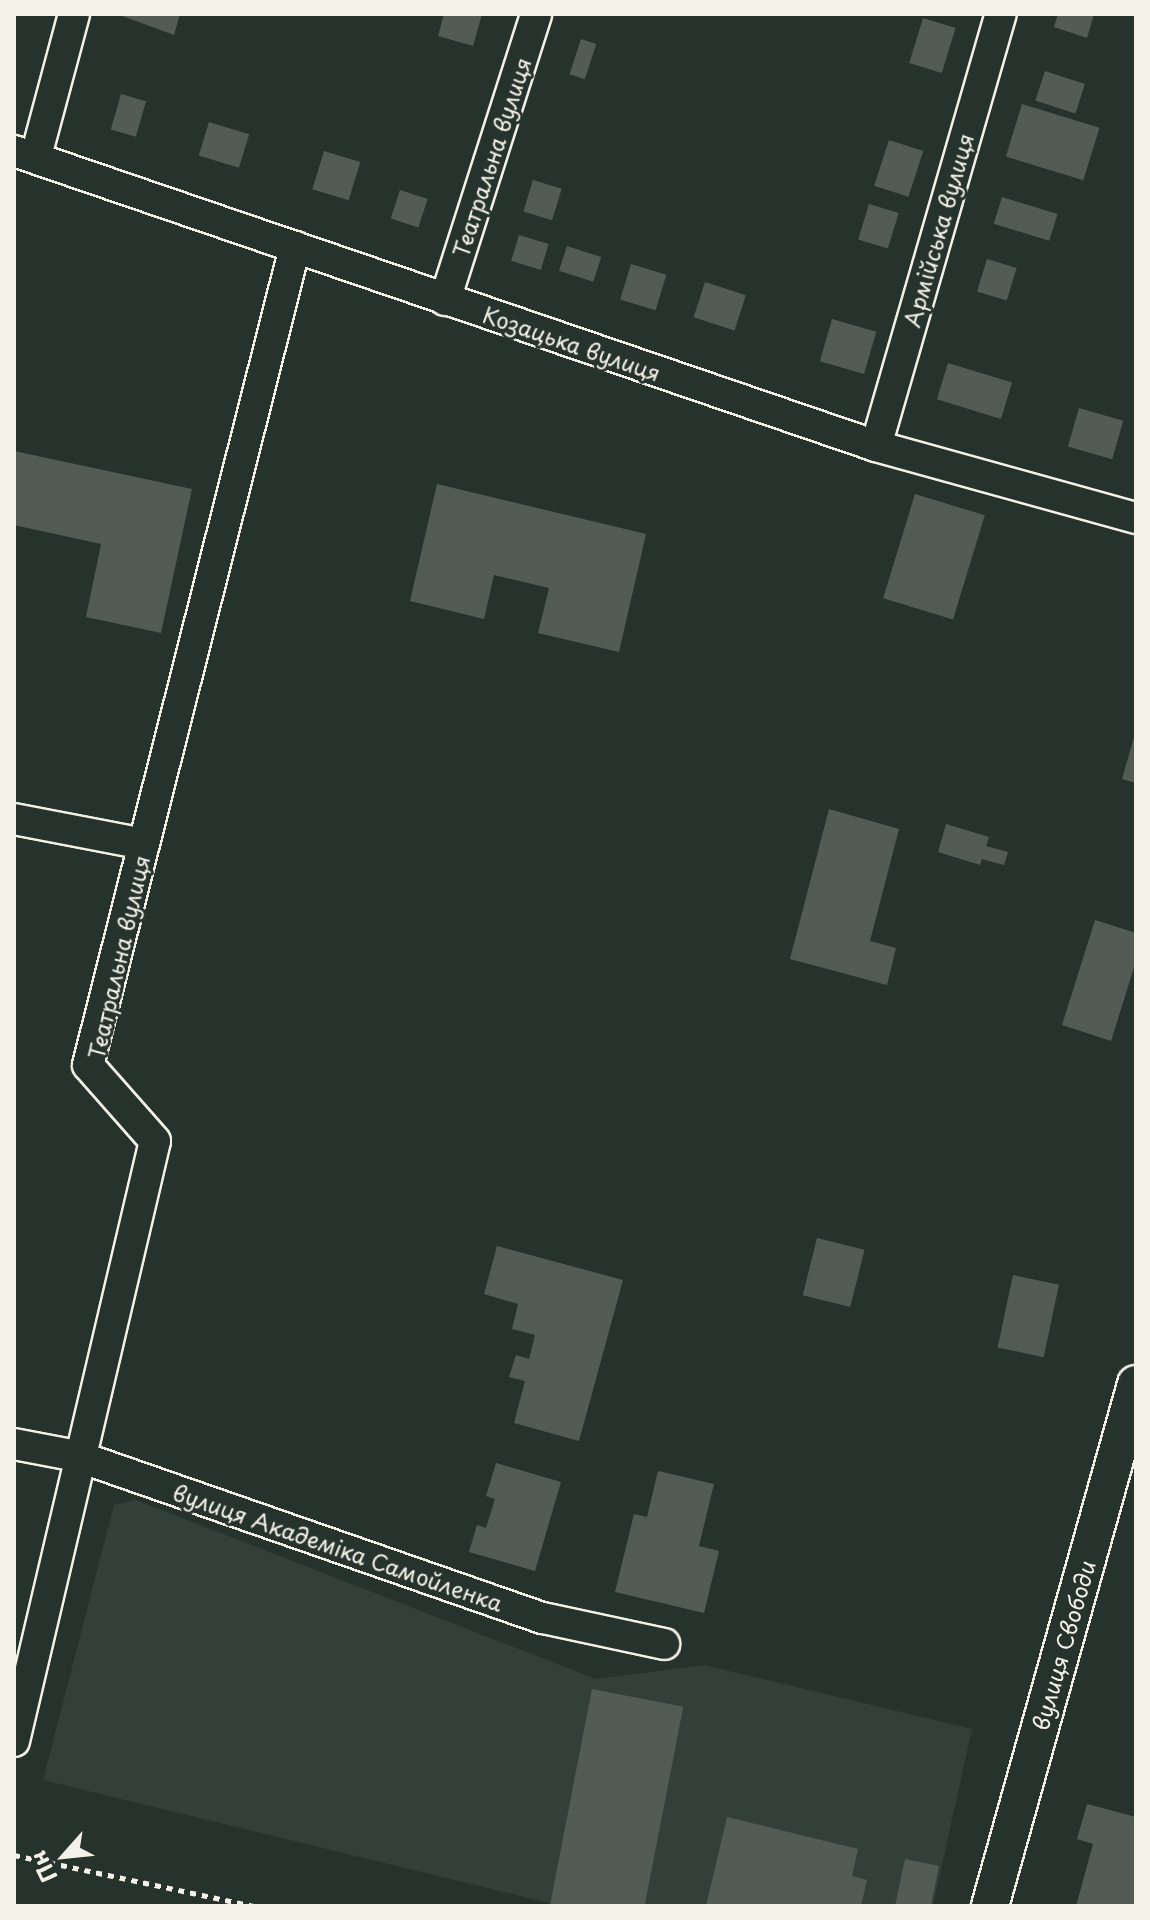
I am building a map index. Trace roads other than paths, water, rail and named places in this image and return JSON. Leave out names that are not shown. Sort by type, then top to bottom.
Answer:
[{"type":"street","points":[[25,154],[74,14]]},
{"type":"street","name":"Театральна вулиця","points":[[445,300],[536,14]]},
{"type":"street","name":"Армійська вулиця","points":[[876,446],[1001,14]]},
{"type":"street","name":"Козацька вулиця","points":[[25,154],[876,446],[1136,518]]},
{"type":"street","name":"Театральна вулиця","points":[[14,1741],[77,1456],[155,1141],[88,1065],[295,247]]},
{"type":"street","points":[[14,819],[144,844]]},
{"type":"street","name":"вулиця Свободи","points":[[990,1906],[1136,1384]]},
{"type":"street","name":"вулиця Академіка Самойленка","points":[[14,1444],[77,1456],[543,1618],[664,1644]]}]
